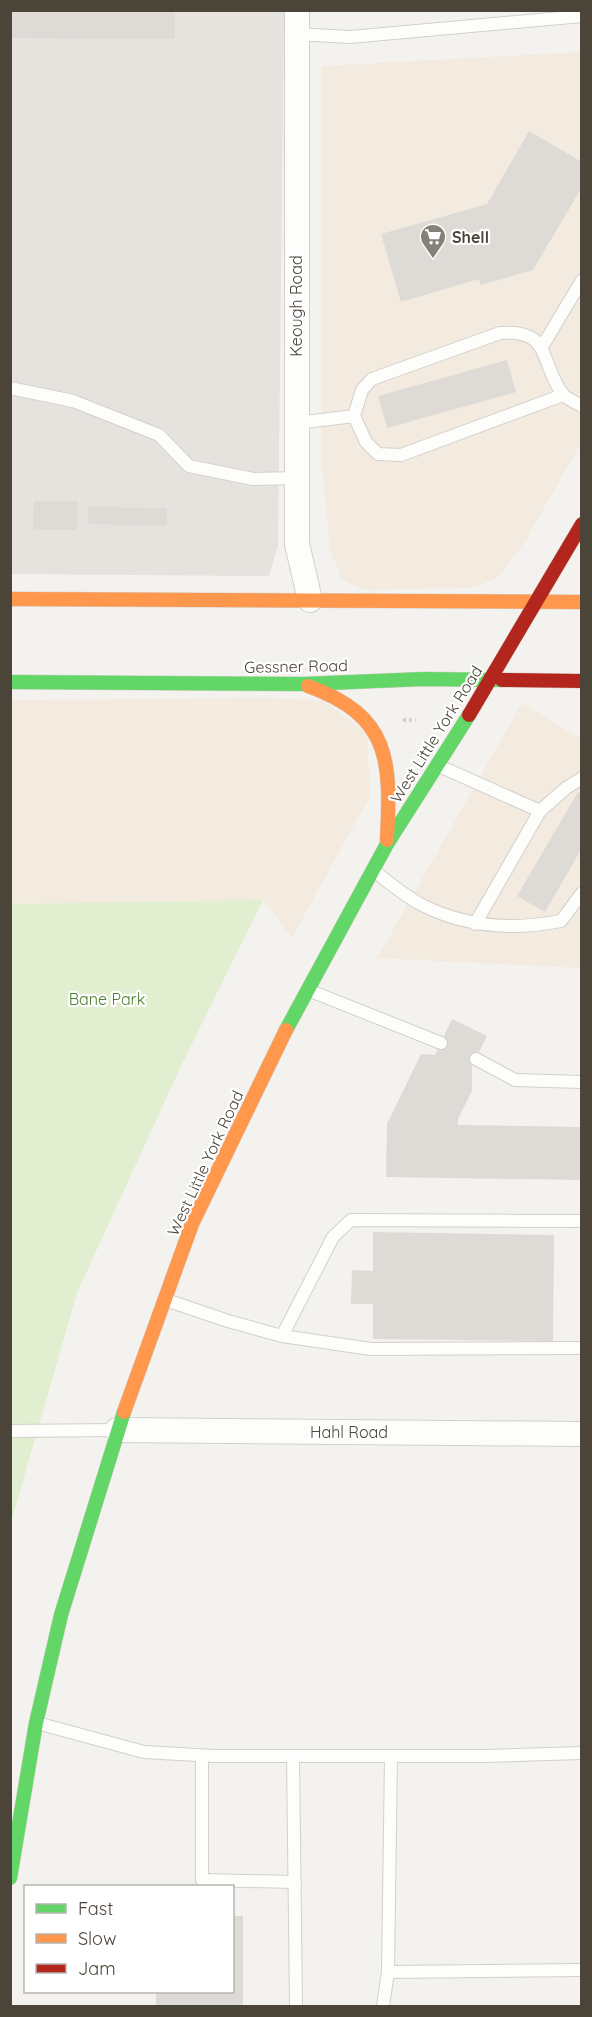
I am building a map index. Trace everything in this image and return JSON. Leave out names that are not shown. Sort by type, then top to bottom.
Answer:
[{"type":"main road","name":"West Little York Road","points":[[10,1878],[36,1723],[61,1615],[117,1430],[192,1224],[307,990],[387,844],[491,680],[582,524]]},
{"type":"main road","points":[[10,599],[582,602]]},
{"type":"main road","name":"Gessner Road","points":[[10,682],[304,684],[424,679],[582,681]]},
{"type":"main road","points":[[304,684],[344,700],[367,720],[376,734],[388,763],[387,844]]},
{"type":"street","name":"Keough Road","points":[[297,10],[297,544],[310,600]]},
{"type":"street","name":"Hahl Road","points":[[117,1430],[582,1434]]},
{"type":"lane","points":[[296,34],[350,37],[582,16]]},
{"type":"lane","points":[[542,347],[582,280]]},
{"type":"lane","points":[[563,395],[400,455],[378,454],[366,442],[354,417],[362,390],[372,379],[500,333],[514,332],[533,336],[542,347],[550,371],[563,395],[582,406]]},
{"type":"lane","points":[[10,388],[74,401],[159,435],[189,466],[253,479],[296,478]]},
{"type":"lane","points":[[297,423],[354,417]]},
{"type":"lane","points":[[436,765],[540,812]]},
{"type":"lane","points":[[475,924],[540,812],[566,788],[582,778]]},
{"type":"lane","points":[[373,871],[424,906],[475,924],[526,928],[561,921],[582,893]]},
{"type":"lane","points":[[307,990],[441,1043]]},
{"type":"lane","points":[[476,1059],[515,1080],[582,1082]]},
{"type":"lane","points":[[282,1336],[333,1237],[351,1220],[582,1221]]},
{"type":"lane","points":[[165,1299],[228,1321],[282,1336],[371,1349],[582,1348]]},
{"type":"lane","points":[[10,1431],[117,1430]]},
{"type":"lane","points":[[36,1723],[144,1752],[202,1756],[582,1753]]},
{"type":"lane","points":[[202,1756],[202,1880],[295,1882]]},
{"type":"lane","points":[[293,1756],[296,2007]]},
{"type":"lane","points":[[383,2007],[388,1972],[391,1756]]},
{"type":"lane","points":[[388,1972],[582,1970]]},
{"type":"shaded area","points":[[11,11],[284,11],[278,546],[269,576],[11,574]]},
{"type":"shaded area","points":[[581,52],[581,443],[526,540],[499,577],[472,588],[365,590],[342,580],[330,549],[322,468],[322,66]]},
{"type":"shaded area","points":[[266,698],[322,700],[367,733],[370,796],[292,938],[263,900],[11,904],[10,700]]},
{"type":"shaded area","points":[[522,703],[581,739],[581,968],[377,958]]},
{"type":"green space","name":"Bane Park","points":[[263,900],[181,1066],[77,1293],[11,1522],[11,904]]},
{"type":"building","points":[[10,10],[175,10],[175,39],[10,38]]},
{"type":"building","points":[[529,131],[582,162],[582,187],[533,270],[481,285],[479,279],[401,302],[381,234],[487,204]]},
{"type":"building","points":[[507,360],[516,392],[387,428],[378,396]]},
{"type":"building","points":[[34,501],[78,501],[77,530],[33,530]]},
{"type":"building","points":[[88,507],[167,508],[167,526],[88,524]]},
{"type":"building","points":[[578,792],[582,794],[582,848],[545,912],[517,896]]},
{"type":"building","points":[[452,1019],[487,1036],[472,1066],[472,1091],[458,1119],[458,1125],[582,1127],[582,1180],[386,1177],[387,1124],[421,1054],[435,1055]]},
{"type":"building","points":[[373,1232],[554,1235],[553,1341],[373,1339],[373,1304],[351,1304],[352,1270],[373,1271]]},
{"type":"building","points":[[234,1916],[243,1916],[243,2006],[156,2006],[156,1993],[234,1993]]},
{"type":"traffic: fast","points":[[10,682],[304,684],[424,679],[502,680]]},
{"type":"traffic: fast","points":[[286,1030],[387,844],[469,715]]},
{"type":"traffic: fast","points":[[10,1878],[36,1723],[61,1615],[124,1412]]},
{"type":"traffic: slow","points":[[10,599],[582,602]]},
{"type":"traffic: slow","points":[[308,686],[335,698],[356,712],[371,727],[386,764],[387,840]]},
{"type":"traffic: slow","points":[[124,1412],[192,1224],[286,1030]]},
{"type":"traffic: jam","points":[[469,715],[582,524]]},
{"type":"traffic: jam","points":[[502,680],[582,681]]},
{"type":"place","name":"Shell","points":[[433,260]]}]
